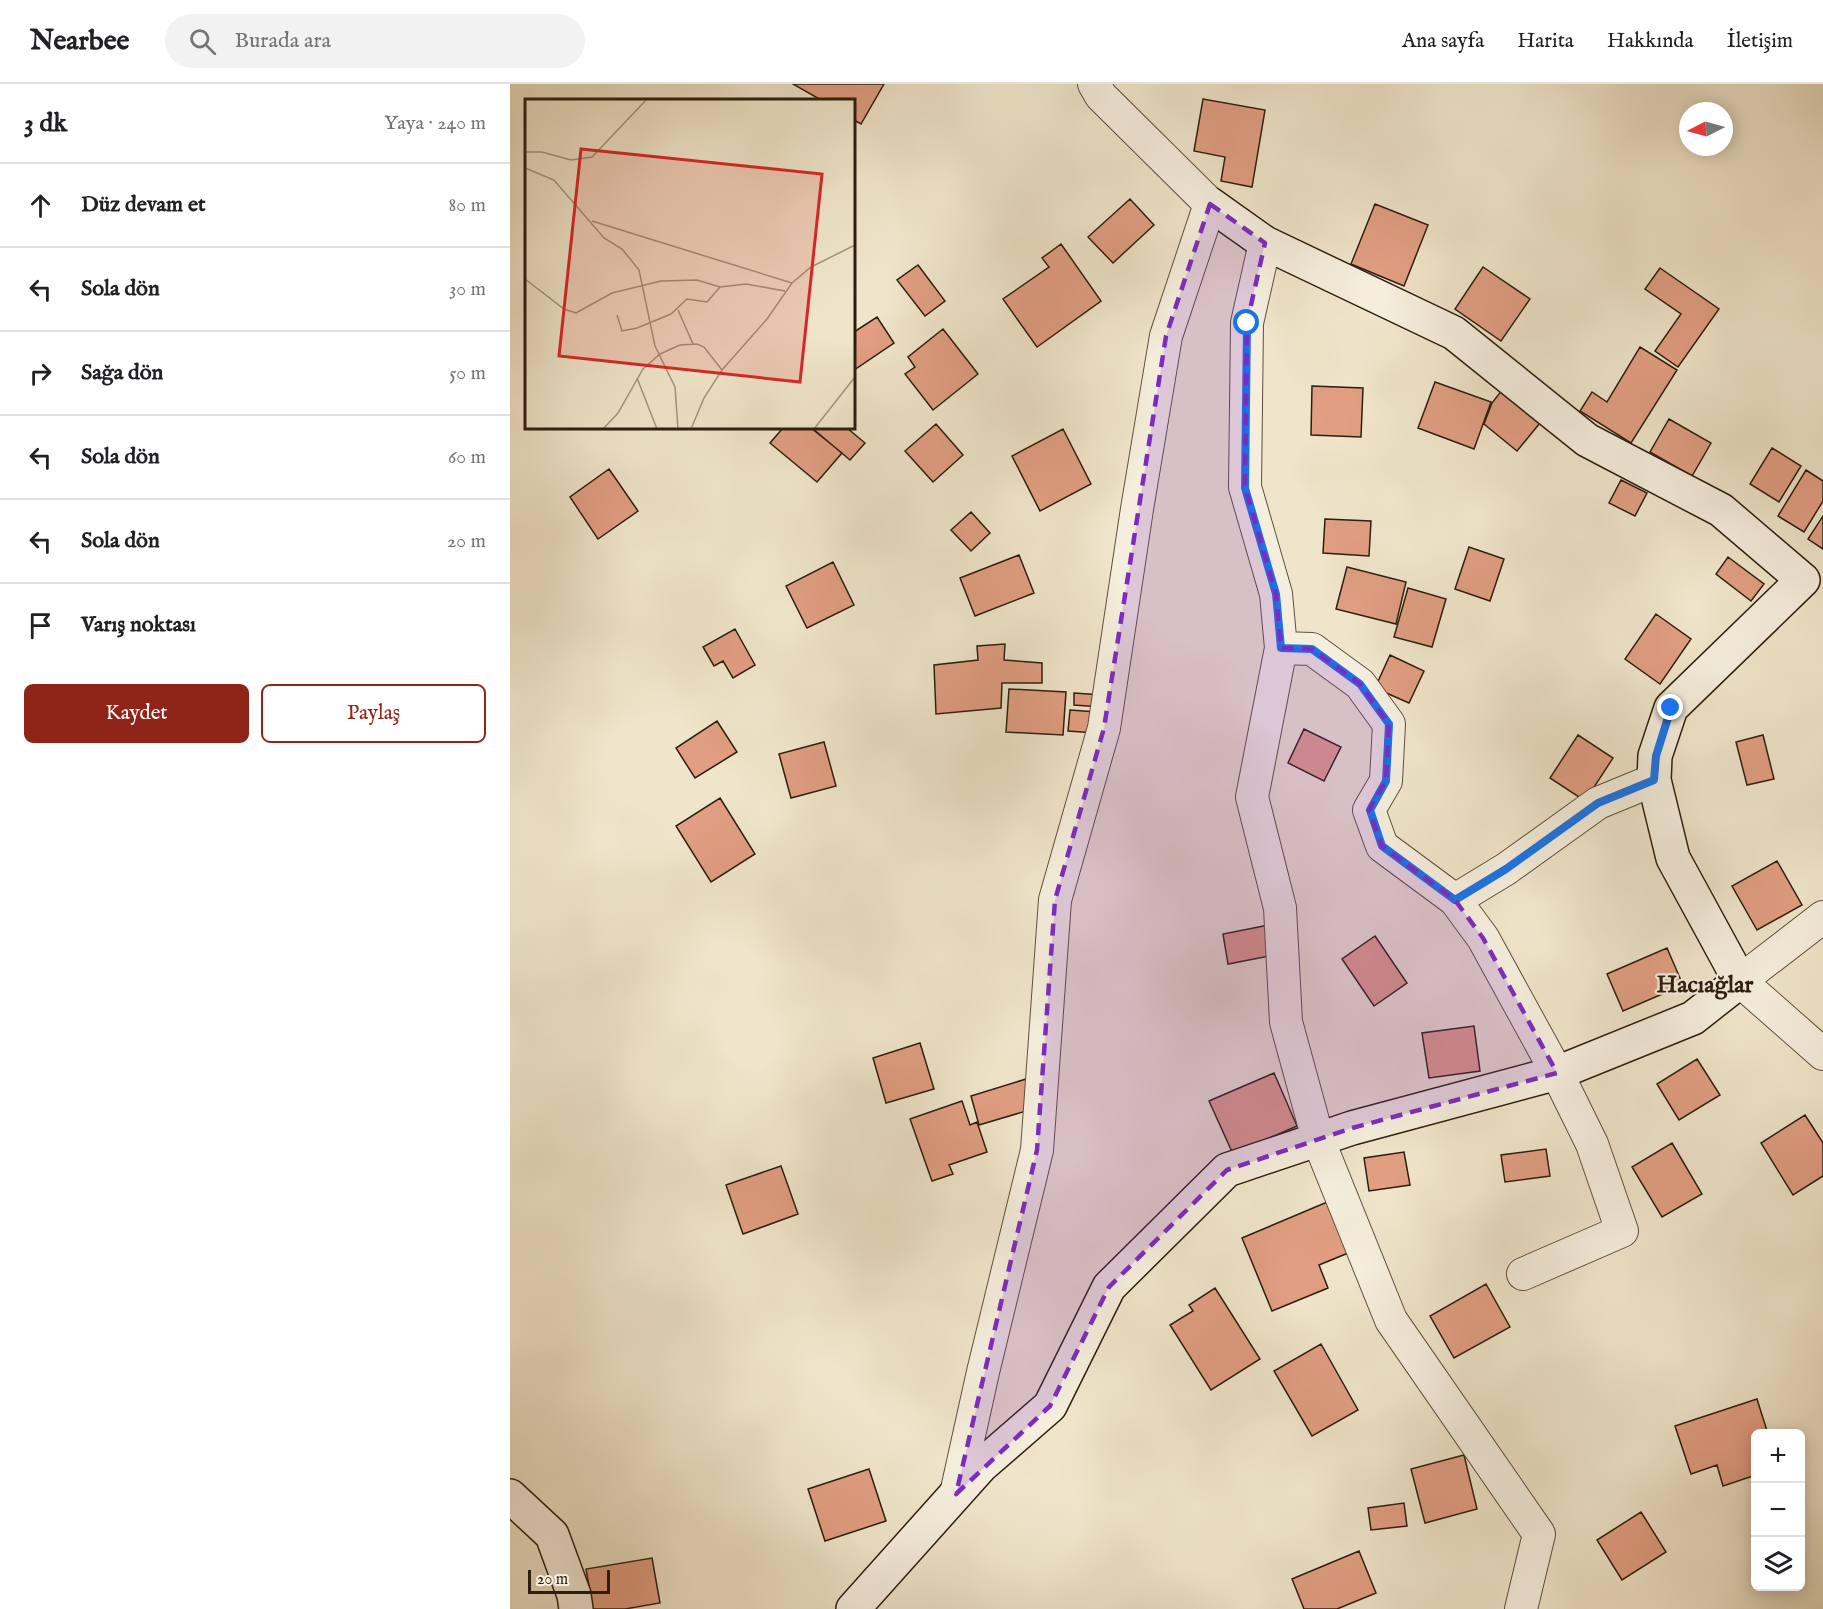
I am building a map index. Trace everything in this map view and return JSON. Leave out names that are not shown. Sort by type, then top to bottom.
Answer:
[{"type":"street","points":[[1094,84],[1101,96],[1209,204],[1265,243],[1454,333],[1587,440],[1721,510],[1813,582],[1671,708],[1656,756],[1654,780],[1673,858],[1740,981],[1823,1054]]},
{"type":"street","points":[[956,1494],[1037,1150],[1055,900],[1104,728],[1166,336],[1209,204]]},
{"type":"street","points":[[1265,243],[1247,323],[1245,488],[1276,594],[1281,648],[1252,797],[1280,908],[1286,1022],[1318,1139],[1391,1320],[1539,1534],[1521,1609]]},
{"type":"street","points":[[1281,648],[1312,649],[1360,684],[1389,724],[1386,781],[1370,810],[1382,846],[1455,900],[1483,938],[1557,1073],[1592,1144],[1622,1231],[1523,1274]]},
{"type":"street","points":[[1455,900],[1506,869],[1598,803],[1654,780]]},
{"type":"street","points":[[853,1609],[981,1466],[1050,1406],[1108,1287],[1227,1170],[1352,1128],[1557,1073],[1693,1018],[1823,917]]},
{"type":"street","points":[[510,1496],[552,1535],[574,1595],[576,1609]]},
{"type":"highlighted area","points":[[1210,204],[1265,243],[1247,323],[1245,487],[1276,594],[1281,648],[1312,649],[1360,684],[1389,724],[1386,781],[1369,810],[1382,846],[1455,900],[1483,938],[1557,1073],[1352,1128],[1227,1170],[1109,1287],[1050,1406],[956,1494],[1037,1150],[1055,900],[1104,728],[1166,336]]},
{"type":"building","points":[[793,84],[884,84],[861,124],[855,121],[855,99],[819,99]]},
{"type":"building","points":[[1203,99],[1265,110],[1252,187],[1221,181],[1225,157],[1194,151]]},
{"type":"building","points":[[1130,199],[1154,225],[1113,263],[1088,237]]},
{"type":"building","points":[[1375,204],[1428,225],[1404,286],[1351,264]]},
{"type":"building","points":[[1061,244],[1101,301],[1037,347],[1003,299],[1049,267],[1042,258]]},
{"type":"building","points":[[918,265],[945,301],[925,316],[897,280]]},
{"type":"building","points":[[1483,267],[1530,299],[1501,341],[1455,309]]},
{"type":"building","points":[[1660,268],[1719,309],[1678,367],[1655,351],[1681,314],[1645,289]]},
{"type":"building","points":[[877,317],[894,343],[855,369],[855,331]]},
{"type":"building","points":[[943,329],[978,374],[933,410],[905,374],[915,367],[908,357]]},
{"type":"building","points":[[1640,347],[1677,370],[1631,443],[1580,411],[1592,392],[1607,402]]},
{"type":"building","points":[[1435,382],[1491,402],[1474,449],[1418,428]]},
{"type":"building","points":[[1312,386],[1363,388],[1361,437],[1311,435]]},
{"type":"building","points":[[1505,386],[1544,418],[1517,451],[1484,424],[1492,403]]},
{"type":"building","points":[[1669,419],[1711,443],[1692,476],[1650,452]]},
{"type":"building","points":[[936,424],[963,455],[933,482],[905,451]]},
{"type":"building","points":[[782,429],[812,429],[842,453],[817,482],[770,443]]},
{"type":"building","points":[[813,429],[848,429],[865,443],[850,460]]},
{"type":"building","points":[[1063,429],[1091,484],[1040,511],[1012,456]]},
{"type":"building","points":[[1772,448],[1801,466],[1779,502],[1750,484]]},
{"type":"building","points":[[609,469],[638,511],[598,539],[570,497]]},
{"type":"building","points":[[1806,470],[1823,481],[1823,501],[1804,532],[1778,516]]},
{"type":"building","points":[[1621,480],[1647,493],[1635,516],[1609,503]]},
{"type":"building","points":[[971,512],[990,533],[971,551],[951,530]]},
{"type":"building","points":[[1823,516],[1823,549],[1808,539]]},
{"type":"building","points":[[1325,519],[1371,521],[1369,556],[1323,553]]},
{"type":"building","points":[[1469,547],[1504,559],[1490,601],[1455,589]]},
{"type":"building","points":[[1019,555],[1034,593],[975,616],[960,578]]},
{"type":"building","points":[[1728,557],[1764,584],[1751,601],[1716,574]]},
{"type":"building","points":[[833,562],[854,605],[807,628],[786,586]]},
{"type":"building","points":[[1347,567],[1406,582],[1396,624],[1336,609]]},
{"type":"building","points":[[1408,588],[1446,599],[1432,647],[1394,637]]},
{"type":"building","points":[[1656,614],[1691,639],[1660,684],[1625,659]]},
{"type":"building","points":[[735,629],[755,665],[733,678],[723,661],[714,666],[703,647]]},
{"type":"building","points":[[1005,644],[1004,660],[1042,663],[1042,683],[1002,683],[1001,708],[936,714],[934,665],[978,660],[977,646]]},
{"type":"building","points":[[1390,655],[1424,671],[1409,703],[1375,688]]},
{"type":"building","points":[[1009,689],[1066,692],[1063,735],[1006,732]]},
{"type":"building","points":[[1074,693],[1102,695],[1101,707],[1074,705]]},
{"type":"building","points":[[1070,710],[1097,712],[1096,733],[1068,731]]},
{"type":"building","points":[[717,721],[737,752],[695,778],[676,748]]},
{"type":"building","points":[[1304,729],[1341,747],[1324,781],[1288,763]]},
{"type":"building","points":[[1578,735],[1613,758],[1585,801],[1550,778]]},
{"type":"building","points":[[1763,735],[1774,779],[1747,785],[1736,742]]},
{"type":"building","points":[[824,742],[836,786],[791,798],[779,754]]},
{"type":"building","points":[[720,798],[755,854],[711,882],[676,826]]},
{"type":"building","points":[[1777,861],[1802,905],[1757,930],[1732,886]]},
{"type":"building","points":[[1269,925],[1275,955],[1228,964],[1223,934]]},
{"type":"building","points":[[1375,936],[1407,983],[1374,1006],[1342,959]]},
{"type":"building","points":[[1667,948],[1683,985],[1623,1011],[1607,974]]},
{"type":"building","points":[[1474,1026],[1480,1071],[1429,1078],[1422,1033]]},
{"type":"building","points":[[920,1043],[934,1089],[886,1103],[873,1058]]},
{"type":"building","points":[[1697,1059],[1720,1095],[1679,1120],[1657,1084]]},
{"type":"building","points":[[1274,1073],[1297,1126],[1233,1154],[1209,1101]]},
{"type":"building","points":[[1026,1079],[1036,1108],[979,1125],[971,1096]]},
{"type":"building","points":[[962,1101],[970,1125],[977,1122],[987,1152],[949,1165],[953,1174],[932,1181],[910,1119]]},
{"type":"building","points":[[1805,1115],[1823,1143],[1823,1176],[1793,1195],[1761,1143]]},
{"type":"building","points":[[1672,1143],[1702,1194],[1662,1217],[1632,1167]]},
{"type":"building","points":[[1546,1149],[1550,1176],[1505,1182],[1501,1155]]},
{"type":"building","points":[[1404,1152],[1410,1185],[1369,1191],[1364,1158]]},
{"type":"building","points":[[781,1166],[798,1214],[743,1234],[726,1185]]},
{"type":"building","points":[[1332,1200],[1353,1251],[1319,1265],[1328,1288],[1272,1311],[1242,1238]]},
{"type":"building","points":[[1486,1284],[1510,1327],[1454,1358],[1430,1316]]},
{"type":"building","points":[[1215,1288],[1260,1359],[1211,1390],[1170,1325],[1193,1311],[1189,1305]]},
{"type":"building","points":[[1321,1344],[1358,1410],[1312,1436],[1274,1371]]},
{"type":"building","points":[[1757,1399],[1766,1429],[1751,1429],[1751,1477],[1723,1486],[1717,1465],[1691,1474],[1675,1426]]},
{"type":"building","points":[[1464,1455],[1477,1509],[1425,1523],[1411,1469]]},
{"type":"building","points":[[869,1469],[886,1521],[825,1541],[808,1489]]},
{"type":"building","points":[[1404,1503],[1407,1526],[1371,1530],[1368,1508]]},
{"type":"building","points":[[1641,1512],[1666,1552],[1622,1580],[1597,1540]]},
{"type":"building","points":[[1359,1551],[1376,1593],[1337,1609],[1304,1609],[1292,1579]]},
{"type":"building","points":[[652,1558],[660,1603],[625,1609],[593,1609],[586,1569]]},
{"type":"district","name":"Hacıağlar","points":[[1705,985]]},
{"type":"route","points":[[1247,323],[1245,488],[1276,594],[1281,648],[1312,649],[1360,684],[1389,724],[1386,781],[1370,810],[1382,846],[1455,900],[1506,869],[1598,803],[1654,780],[1656,756],[1671,708]]}]
